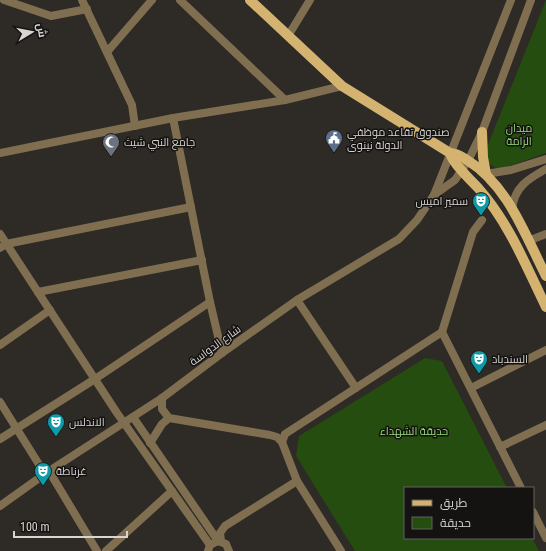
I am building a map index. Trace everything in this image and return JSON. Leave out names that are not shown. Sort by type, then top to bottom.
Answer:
[{"type":"main road","points":[[250,0],[342,86],[450,153],[457,154],[486,174],[498,188],[512,210],[546,276]]},
{"type":"main road","points":[[482,132],[483,157],[486,174]]},
{"type":"main road","points":[[450,153],[454,162],[491,203],[504,223],[546,307]]},
{"type":"street","points":[[4,0],[51,16],[86,9]]},
{"type":"street","points":[[82,0],[132,105],[134,126]]},
{"type":"street","points":[[107,52],[152,0]]},
{"type":"street","points":[[180,0],[285,100]]},
{"type":"street","points":[[288,36],[310,0]]},
{"type":"street","name":"شارع الدواسة","points":[[0,506],[47,473],[162,398],[297,300],[399,238],[417,220],[434,195],[511,0]]},
{"type":"street","name":"شارع الدواسة","points":[[434,195],[450,185],[463,171],[468,161],[482,132],[531,0]]},
{"type":"street","points":[[0,153],[173,118],[285,100],[342,86]]},
{"type":"street","points":[[173,118],[210,302],[222,353]]},
{"type":"street","points":[[486,174],[511,170],[546,159]]},
{"type":"street","points":[[512,210],[513,200],[520,187],[527,180],[546,169]]},
{"type":"street","points":[[3,246],[118,220],[191,207]]},
{"type":"street","points":[[282,442],[285,434],[442,332],[473,232],[482,220]]},
{"type":"street","points":[[0,234],[3,246],[38,292],[124,423],[172,491],[214,544]]},
{"type":"street","points":[[528,241],[546,234]]},
{"type":"street","points":[[38,292],[202,260]]},
{"type":"street","points":[[297,300],[356,388]]},
{"type":"street","points":[[0,439],[95,379],[210,302]]},
{"type":"street","points":[[0,345],[50,310]]},
{"type":"street","points":[[442,332],[520,487]]},
{"type":"street","points":[[471,388],[546,350]]},
{"type":"street","points":[[162,398],[162,409],[169,418],[277,437],[282,442],[297,481],[341,551]]},
{"type":"street","points":[[0,402],[97,551]]},
{"type":"street","points":[[133,417],[214,544]]},
{"type":"street","points":[[150,443],[162,424],[169,418]]},
{"type":"street","points":[[500,447],[546,425]]},
{"type":"street","points":[[214,544],[225,526],[297,481]]},
{"type":"street","points":[[106,551],[172,491]]},
{"type":"street","points":[[534,514],[546,538]]},
{"type":"street","points":[[214,544],[226,544],[229,551]]},
{"type":"green space","name":"ميدان الرامة","points":[[546,0],[546,153],[498,170],[486,161],[485,152]]},
{"type":"green space","name":"حديقة الشهداء","points":[[425,358],[442,361],[506,487],[404,487],[404,539],[533,539],[539,551],[355,551],[296,456],[299,436]]},
{"type":"place","name":"صندوق تقاعد موظفي الدولة نينوى","points":[[334,153]]},
{"type":"place","name":"جامع النبي شيث","points":[[111,157]]},
{"type":"place","name":"سمير اميس","points":[[481,216]]},
{"type":"place","name":"السندباد","points":[[479,374]]},
{"type":"place","name":"الاندلس","points":[[56,437]]},
{"type":"place","name":"غرناطة","points":[[43,486]]}]
